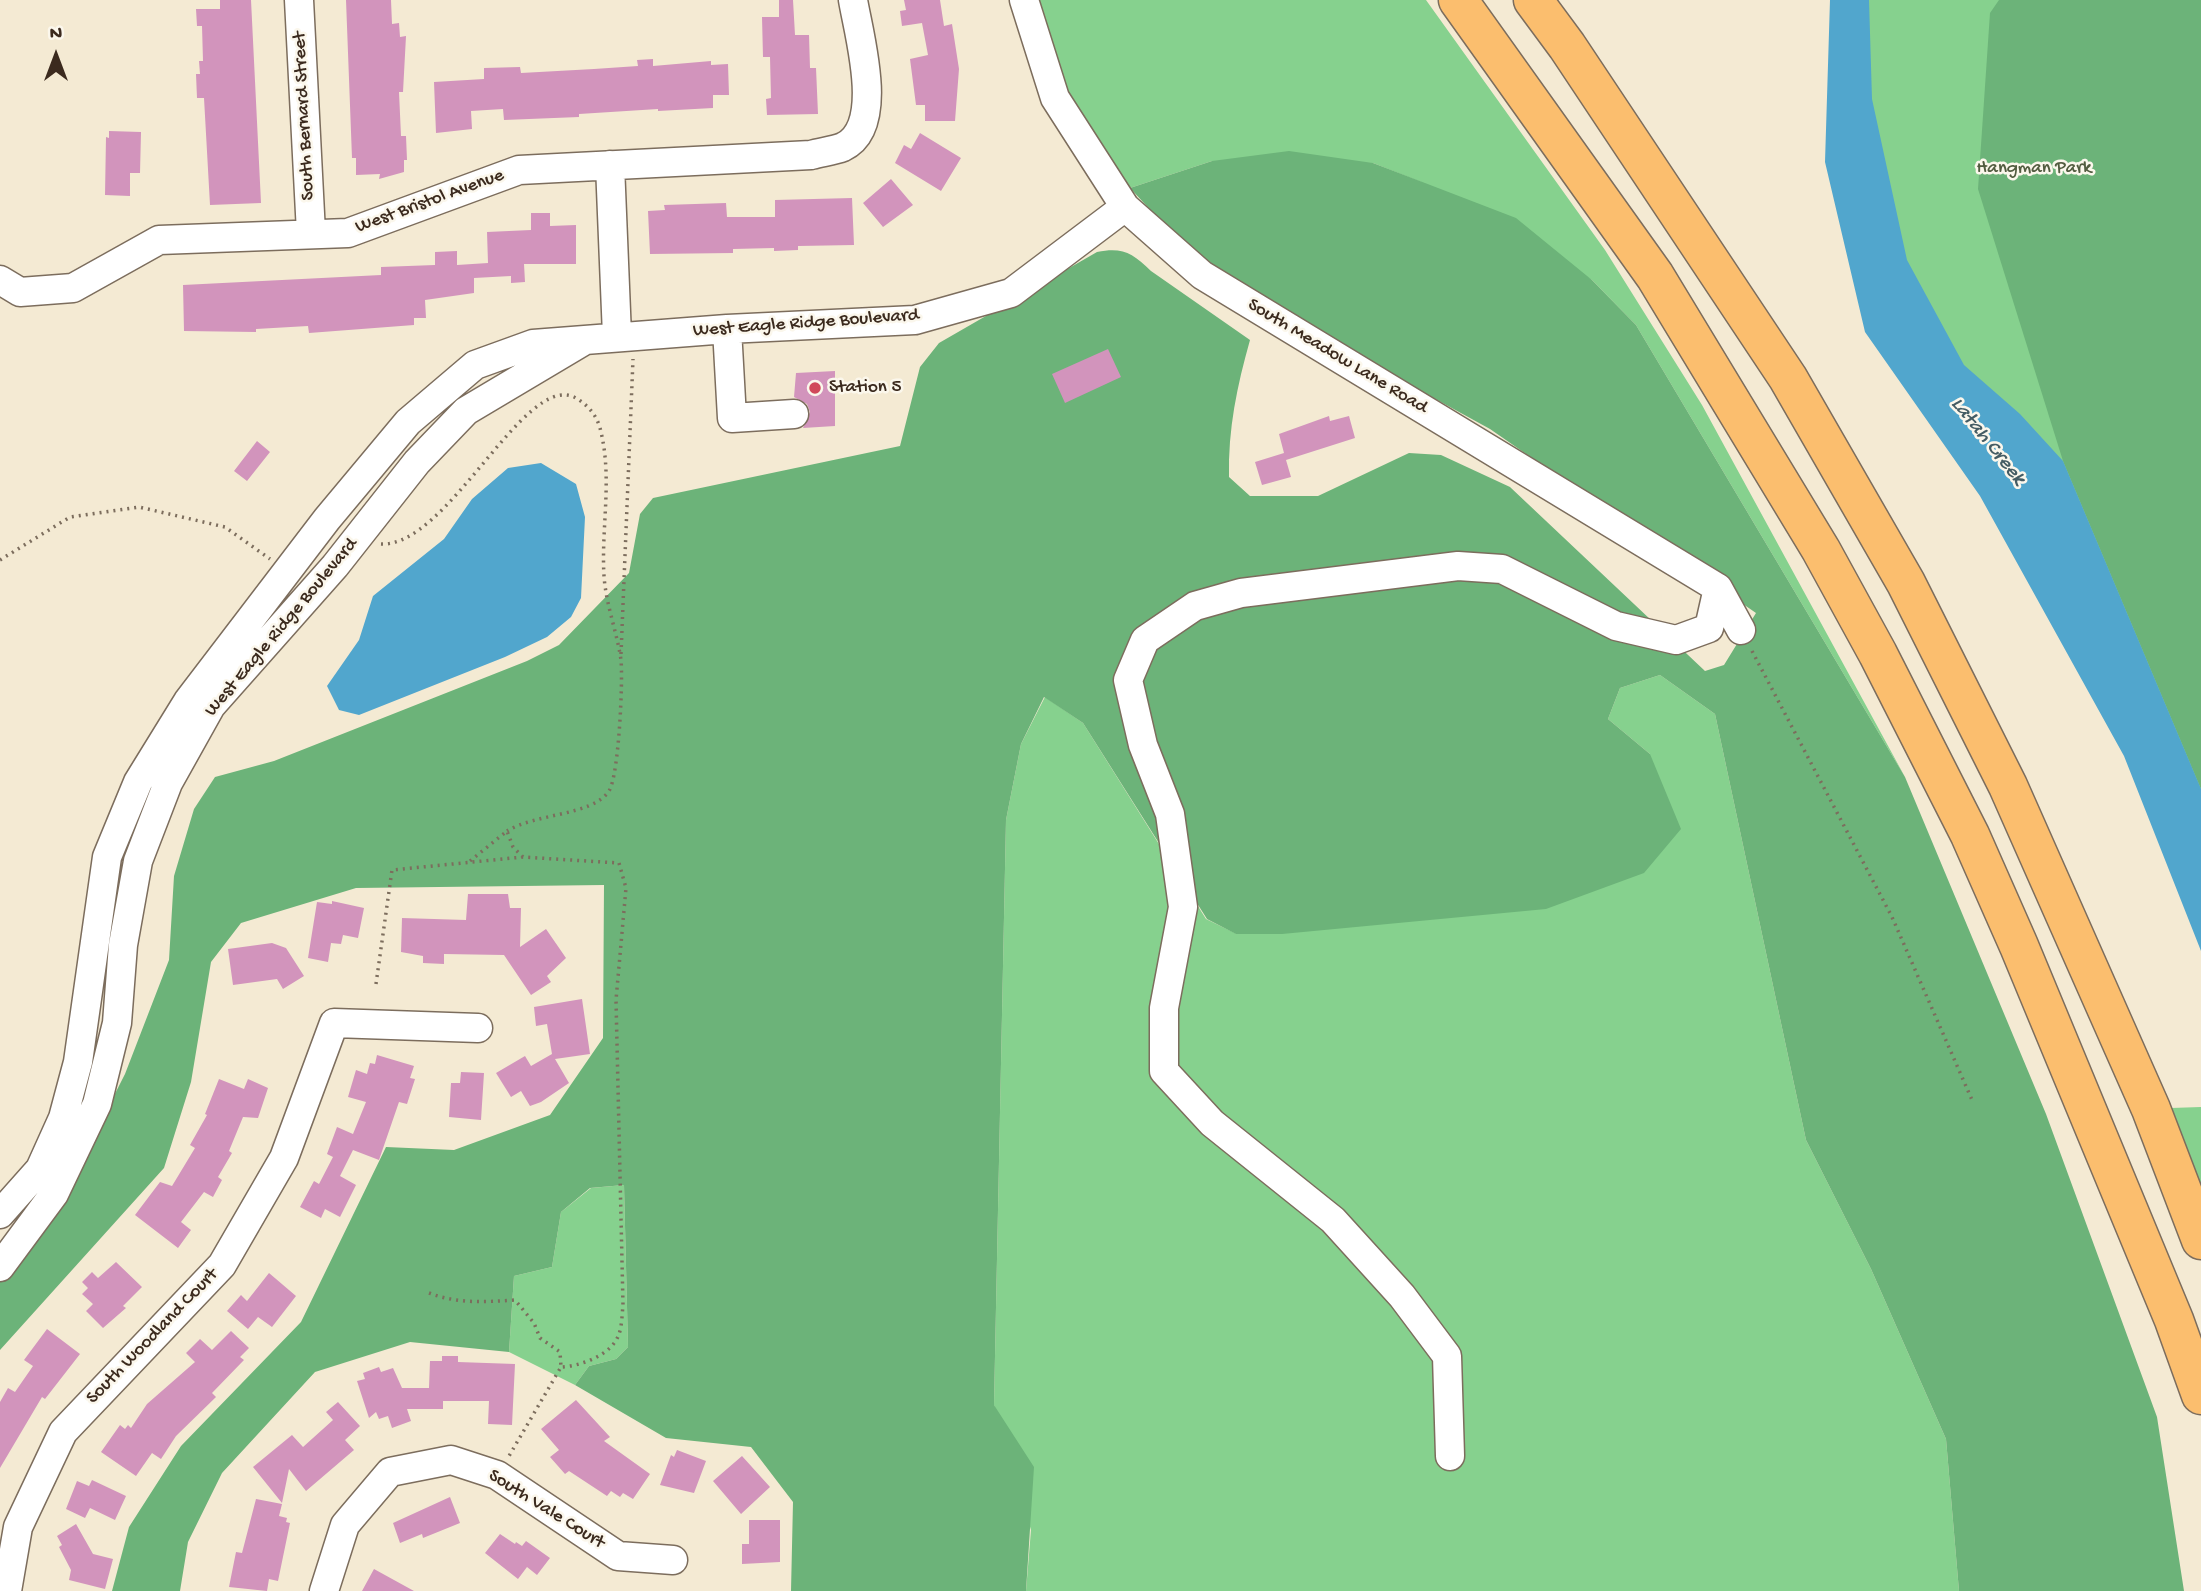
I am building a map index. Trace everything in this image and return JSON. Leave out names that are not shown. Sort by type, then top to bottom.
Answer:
[{"type":"highway","points":[[1458,0],[1655,276],[1821,550],[1878,654],[1970,835],[2014,933],[2174,1320],[2201,1395]]},
{"type":"highway","points":[[1533,0],[1567,46],[1788,378],[1906,583],[2008,786],[2151,1109],[2201,1240]]},
{"type":"street","name":"South Bernard Street","points":[[299,0],[311,233]]},
{"type":"street","name":"West Bristol Avenue","points":[[0,280],[20,292],[73,288],[159,240],[348,233],[519,170],[811,155],[845,146],[864,122],[869,92],[853,0]]},
{"type":"street","name":"South Meadow Lane Road","points":[[1024,0],[1055,98],[1125,207],[1202,275],[1718,588]]},
{"type":"street","points":[[610,165],[617,336]]},
{"type":"street","name":"West Eagle Ridge Boulevard","points":[[0,1214],[40,1169],[63,1118],[78,1062],[107,858],[138,782],[188,701],[408,422],[475,366],[533,344],[727,329],[915,320],[1011,293],[1125,207]]},
{"type":"street","points":[[727,329],[732,418],[794,414]]},
{"type":"street","name":"West Eagle Ridge Boulevard","points":[[0,1267],[54,1194],[97,1104],[117,1023],[123,945],[138,861],[168,783],[211,706],[335,566],[417,462],[466,411],[582,341]]},
{"type":"street","points":[[1450,1456],[1447,1356],[1410,1306],[1334,1220],[1212,1123],[1164,1071],[1164,1008],[1184,907],[1170,814],[1143,745],[1128,680],[1145,640],[1195,606],[1241,593],[1458,566],[1502,569],[1616,626],[1676,640],[1709,628],[1718,588]]},
{"type":"street","points":[[1718,588],[1741,630]]},
{"type":"street","name":"South Woodland Court","points":[[7,1591],[18,1527],[62,1432],[222,1265],[284,1158],[334,1023],[478,1028]]},
{"type":"street","name":"South Vale Court","points":[[324,1591],[345,1525],[390,1472],[451,1460],[497,1475],[618,1556],[673,1560]]},
{"type":"path","points":[[469,862],[524,820],[587,808],[608,791],[617,767],[633,359]]},
{"type":"path","points":[[378,544],[407,538],[425,528],[472,473],[545,399],[562,394],[573,397],[590,408],[599,425],[606,454],[604,576],[621,659]]},
{"type":"path","points":[[0,560],[70,517],[139,508],[225,527],[288,571]]},
{"type":"path","points":[[1741,630],[1892,917],[1972,1100]]},
{"type":"path","points":[[508,831],[513,846],[523,858]]},
{"type":"path","points":[[376,984],[392,870],[523,858],[619,863],[626,888],[617,1000],[623,1305],[619,1334],[612,1348],[574,1366],[561,1367]]},
{"type":"path","points":[[429,1293],[446,1299],[475,1303],[515,1300],[534,1323],[540,1338],[560,1352],[561,1367],[508,1458]]},
{"type":"green space","points":[[1033,0],[1426,0],[1605,250],[1702,405],[1905,777],[1636,325],[1592,280],[1421,182],[1373,163],[1212,161],[1130,188],[1097,143],[1071,99]]},
{"type":"green space","name":"Hangman Park","points":[[1853,0],[2201,0],[2201,865],[1897,308]]},
{"type":"green space","name":"Hangman Park","points":[[1999,0],[2201,0],[2201,789],[2063,461],[1978,189],[1990,13]]},
{"type":"green space","points":[[1289,151],[1373,163],[1516,218],[1592,280],[1636,325],[1905,777],[2046,1114],[2157,1417],[2184,1591],[1959,1591],[1946,1439],[1871,1269],[1806,1140],[1715,714],[1660,675],[1620,688],[1608,719],[1650,754],[1681,829],[1644,873],[1546,909],[1282,934],[1236,934],[1207,919],[1083,723],[1044,697],[1021,744],[1006,820],[994,1405],[1034,1467],[1026,1591],[791,1591],[793,1502],[751,1447],[666,1438],[575,1385],[589,1366],[616,1359],[628,1347],[624,1185],[590,1188],[561,1212],[552,1267],[514,1276],[509,1352],[410,1342],[315,1372],[222,1473],[188,1542],[180,1591],[112,1591],[129,1527],[181,1446],[301,1322],[386,1147],[454,1150],[550,1115],[603,1038],[604,885],[356,888],[241,923],[211,962],[191,1082],[164,1168],[0,1350],[0,1281],[49,1224],[125,1074],[169,960],[174,876],[194,809],[215,777],[274,761],[527,661],[559,645],[629,573],[640,514],[653,498],[900,446],[920,367],[939,343],[1097,252],[1121,251],[1138,260],[1250,340],[1234,408],[1229,477],[1250,496],[1318,496],[1409,453],[1441,455],[1510,487],[1705,671],[1724,665],[1756,613],[1490,429],[1253,299],[1181,243],[1130,188],[1212,161]]},
{"type":"green space","points":[[1660,675],[1715,714],[1806,1140],[1871,1269],[1946,1439],[1959,1591],[1026,1591],[1031,1530],[994,1405],[1006,820],[1021,744],[1045,697],[1083,723],[1206,919],[1237,934],[1650,754],[1608,719],[1620,688]]},
{"type":"green space","points":[[2201,1107],[2201,1189],[2171,1108]]},
{"type":"green space","points":[[624,1185],[628,1347],[616,1359],[589,1366],[575,1385],[509,1352],[514,1276],[552,1267],[561,1212],[591,1188]]},
{"type":"water","name":"Latah Creek","points":[[1830,0],[1869,0],[1872,99],[1907,260],[1964,365],[2020,414],[2063,461],[2201,789],[2201,951],[2124,756],[1980,496],[1865,332],[1825,162]]},
{"type":"water","points":[[541,463],[576,484],[585,517],[581,598],[571,617],[547,637],[505,657],[359,715],[339,710],[327,686],[359,640],[373,596],[444,539],[472,499],[508,468]]},
{"type":"building","points":[[220,0],[251,0],[261,203],[210,205],[204,98],[197,98],[196,74],[200,74],[199,61],[203,61],[202,26],[197,26],[196,9],[220,9]]},
{"type":"building","points":[[346,0],[391,0],[392,24],[399,23],[400,37],[406,36],[403,92],[399,92],[401,136],[406,136],[407,160],[404,160],[404,172],[379,179],[380,174],[356,175],[356,158],[352,158]]},
{"type":"building","points":[[779,0],[793,0],[795,35],[809,35],[810,68],[816,68],[818,114],[767,115],[766,99],[771,98],[770,57],[763,57],[762,17],[779,17]]},
{"type":"building","points":[[904,0],[940,0],[944,26],[952,24],[959,69],[955,121],[925,121],[925,105],[916,105],[910,59],[928,55],[922,23],[902,26],[900,11],[906,10]]},
{"type":"building","points":[[653,59],[653,66],[711,61],[711,65],[728,64],[729,95],[713,95],[713,108],[579,114],[579,117],[504,120],[503,109],[471,111],[472,129],[436,133],[434,82],[484,79],[484,68],[520,67],[521,73],[638,66],[637,60]]},
{"type":"building","points":[[109,131],[141,132],[140,173],[130,173],[130,196],[105,195],[106,137],[109,138]]},
{"type":"building","points":[[920,133],[961,158],[941,191],[895,163],[904,145],[911,149]]},
{"type":"building","points":[[891,179],[913,205],[883,227],[863,203]]},
{"type":"building","points":[[852,198],[854,245],[798,246],[798,250],[774,251],[774,248],[733,249],[733,253],[650,254],[648,211],[665,210],[664,205],[726,203],[727,217],[775,217],[775,200]]},
{"type":"building","points":[[531,213],[550,213],[550,226],[576,225],[576,264],[524,264],[525,282],[511,283],[511,276],[474,278],[474,293],[425,300],[426,318],[414,318],[414,325],[309,333],[308,326],[256,329],[256,332],[184,331],[183,285],[381,275],[381,267],[435,265],[435,252],[457,251],[457,265],[488,263],[487,232],[531,230]]},
{"type":"building","points":[[1108,349],[1121,377],[1065,403],[1052,374]]},
{"type":"building","name":"Station 5","points":[[835,371],[835,426],[803,428],[810,412],[807,404],[794,397],[796,373]]},
{"type":"building","points":[[1329,416],[1330,421],[1349,416],[1355,438],[1286,460],[1291,477],[1262,485],[1255,462],[1284,453],[1279,434]]},
{"type":"building","points":[[257,441],[270,452],[247,481],[234,471]]},
{"type":"building","points":[[468,894],[508,894],[510,908],[521,908],[520,947],[546,929],[566,958],[547,976],[551,982],[531,995],[504,955],[444,954],[444,964],[423,963],[423,956],[401,952],[402,918],[466,920]]},
{"type":"building","points":[[332,901],[364,908],[358,938],[343,935],[341,944],[331,943],[328,962],[308,958],[317,902],[332,904]]},
{"type":"building","points":[[272,943],[286,948],[304,976],[283,989],[277,979],[233,985],[228,949]]},
{"type":"building","points":[[582,999],[590,1054],[555,1059],[569,1083],[541,1102],[530,1106],[521,1091],[511,1097],[496,1073],[525,1056],[531,1066],[552,1054],[547,1024],[536,1026],[534,1007]]},
{"type":"building","points":[[377,1055],[414,1066],[410,1078],[415,1079],[407,1104],[399,1102],[379,1160],[353,1150],[340,1176],[356,1185],[340,1217],[325,1209],[321,1218],[300,1207],[314,1181],[319,1184],[333,1157],[327,1154],[337,1127],[353,1134],[366,1102],[348,1097],[356,1070],[367,1074],[370,1063],[375,1064]]},
{"type":"building","points":[[461,1072],[484,1073],[481,1120],[449,1117],[451,1083],[460,1083]]},
{"type":"building","points":[[219,1079],[244,1089],[248,1079],[268,1088],[258,1118],[243,1117],[229,1151],[232,1153],[218,1177],[222,1180],[213,1197],[204,1192],[181,1222],[191,1230],[178,1248],[135,1215],[160,1182],[172,1186],[195,1148],[190,1145],[207,1115],[205,1114]]},
{"type":"building","points":[[116,1262],[142,1287],[123,1306],[126,1308],[103,1328],[86,1311],[93,1304],[82,1294],[88,1288],[82,1282],[92,1272],[98,1278]]},
{"type":"building","points":[[269,1273],[296,1296],[272,1327],[258,1317],[248,1329],[227,1311],[241,1295],[247,1301]]},
{"type":"building","points":[[47,1329],[80,1354],[45,1399],[42,1397],[0,1468],[0,1402],[8,1388],[15,1392],[33,1366],[24,1360]]},
{"type":"building","points":[[231,1331],[249,1348],[240,1357],[244,1360],[212,1393],[216,1397],[176,1436],[161,1459],[152,1453],[136,1476],[101,1452],[120,1425],[125,1429],[128,1425],[131,1428],[147,1404],[195,1362],[186,1353],[200,1339],[212,1350]]},
{"type":"building","points":[[442,1356],[458,1356],[458,1362],[515,1364],[512,1425],[488,1424],[489,1401],[443,1401],[443,1409],[407,1409],[411,1421],[392,1428],[388,1416],[379,1419],[376,1412],[369,1418],[357,1381],[365,1379],[363,1373],[379,1367],[381,1372],[393,1368],[402,1388],[429,1388],[430,1361],[442,1361]]},
{"type":"building","points":[[576,1400],[610,1437],[604,1441],[650,1474],[633,1499],[623,1493],[620,1497],[611,1491],[607,1496],[569,1471],[565,1474],[550,1457],[559,1450],[541,1429]]},
{"type":"building","points":[[338,1402],[360,1426],[345,1440],[354,1450],[306,1491],[289,1469],[282,1503],[253,1467],[292,1435],[303,1447],[333,1420],[326,1412]]},
{"type":"building","points":[[677,1450],[706,1461],[694,1493],[660,1485],[671,1455],[674,1457]]},
{"type":"building","points":[[742,1456],[770,1487],[741,1514],[713,1481]]},
{"type":"building","points":[[92,1480],[126,1496],[115,1520],[90,1508],[85,1518],[66,1509],[77,1481],[89,1486]]},
{"type":"building","points":[[450,1497],[460,1523],[423,1538],[422,1534],[400,1543],[393,1523]]},
{"type":"building","points":[[256,1499],[282,1504],[279,1516],[287,1518],[286,1522],[290,1523],[278,1581],[269,1579],[267,1591],[229,1587],[236,1552],[242,1553]]},
{"type":"building","points":[[749,1520],[780,1520],[780,1562],[742,1564],[742,1544],[749,1544]]},
{"type":"building","points":[[76,1524],[93,1554],[113,1559],[105,1589],[69,1580],[71,1570],[59,1547],[62,1545],[57,1536]]},
{"type":"building","points":[[500,1534],[522,1546],[526,1541],[550,1558],[537,1575],[527,1567],[518,1579],[485,1553]]},
{"type":"building","points":[[374,1569],[414,1591],[362,1591]]},
{"type":"place","name":"Station 5","points":[[815,388]]}]
